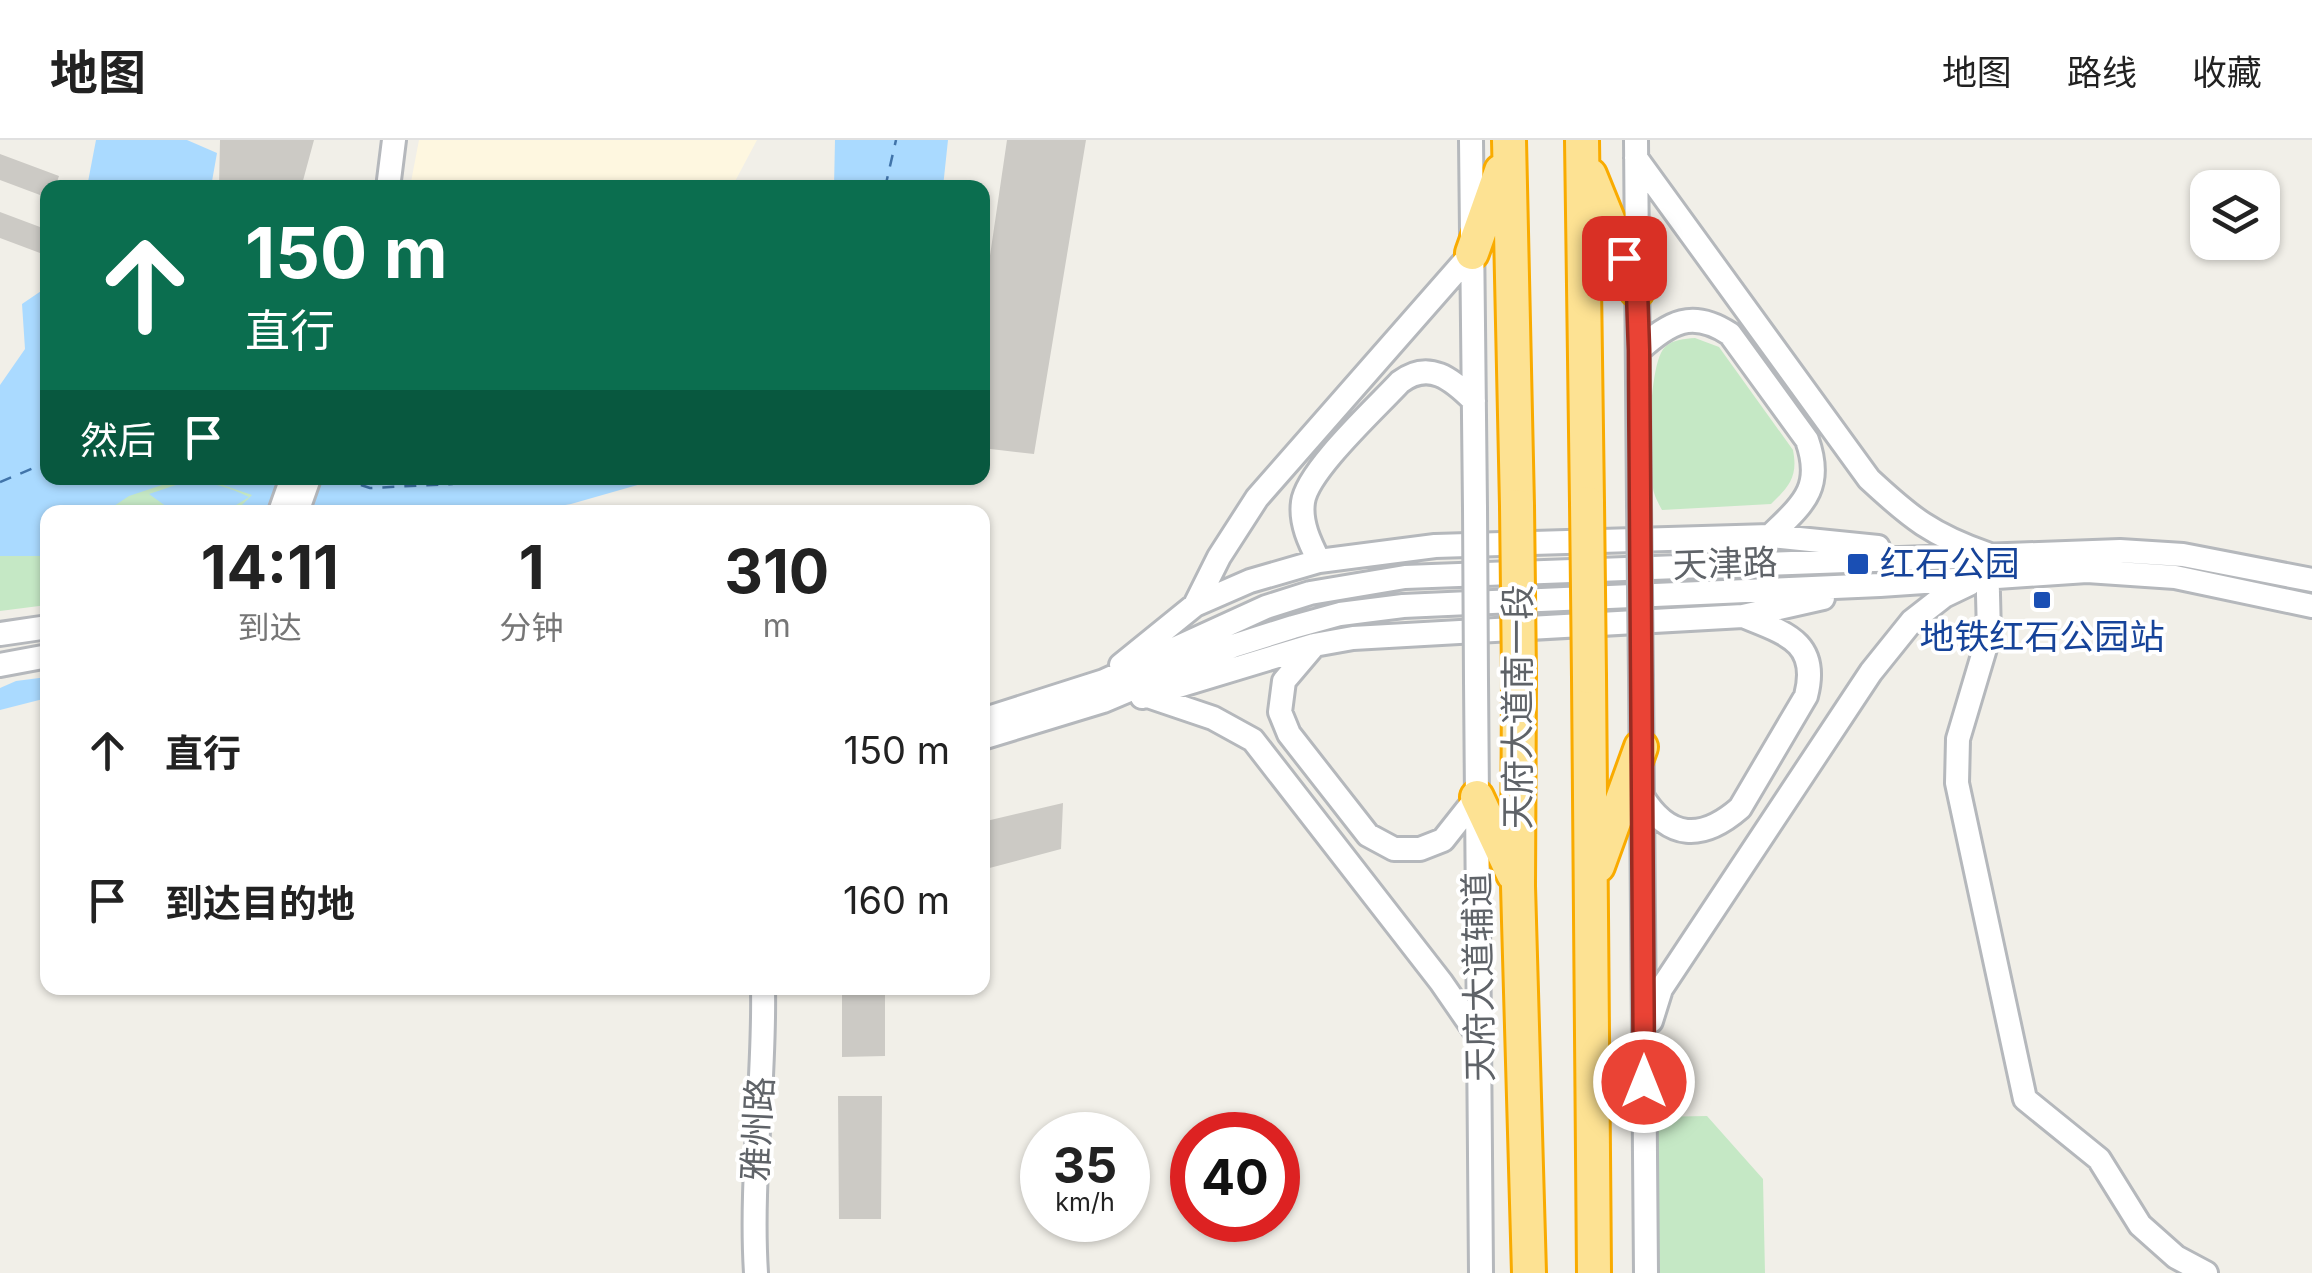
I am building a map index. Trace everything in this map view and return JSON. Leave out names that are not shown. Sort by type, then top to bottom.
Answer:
[{"type":"highway","points":[[1472,253],[1509,144]]},
{"type":"highway","name":"天府大道南一段","points":[[1509,144],[1517,506],[1518,886],[1529,1273]]},
{"type":"highway","points":[[1582,149],[1637,291]]},
{"type":"highway","name":"天府大道南一段","points":[[1582,149],[1594,1273]]},
{"type":"highway","points":[[1591,885],[1641,747]]},
{"type":"highway","points":[[1477,797],[1518,886]]},
{"type":"street","points":[[389,180],[394,140]]},
{"type":"street","name":"天府大道辅道","points":[[1471,140],[1482,1273]]},
{"type":"street","points":[[1636,149],[1646,1273]]},
{"type":"street","points":[[1636,149],[1868,479],[1912,520],[1988,565]]},
{"type":"street","points":[[1104,691],[1195,604],[1218,557],[1257,498],[1472,253]]},
{"type":"street","points":[[1639,350],[1672,324],[1690,320],[1713,323],[1730,334],[1808,440],[1815,476],[1810,492],[1770,536]]},
{"type":"street","points":[[1320,561],[1306,534],[1302,504],[1308,482],[1400,382],[1412,373],[1428,371],[1451,379],[1474,402]]},
{"type":"street","points":[[1195,604],[1250,581],[1320,561],[1435,546],[1770,536],[1944,556]]},
{"type":"street","name":"天津路","points":[[990,734],[1039,712],[1233,646],[1340,614],[1404,606],[1880,585],[1988,565],[2120,552],[2183,555],[2312,580]]},
{"type":"street","name":"天津路","points":[[1104,691],[1266,607],[1355,584],[1405,577],[1944,556],[1988,565],[2175,577],[2312,606]]},
{"type":"street","points":[[1644,1044],[1661,989],[1871,672],[1912,621],[1988,565]]},
{"type":"street","points":[[1988,565],[1990,634],[1958,738],[1957,784],[2025,1100],[2099,1159],[2140,1225],[2176,1257],[2206,1273]]},
{"type":"street","points":[[1148,696],[1314,645],[1399,633],[1743,616],[1880,585]]},
{"type":"street","points":[[1642,796],[1654,816],[1682,831],[1704,833],[1725,822],[1740,808],[1806,696],[1811,678],[1809,658],[1796,642],[1743,616]]},
{"type":"street","points":[[0,634],[40,627]]},
{"type":"street","points":[[1314,645],[1284,681],[1280,712],[1289,734],[1368,835],[1394,849],[1420,849],[1443,840],[1477,797]]},
{"type":"street","points":[[0,665],[40,658]]},
{"type":"street","points":[[1104,691],[1148,696],[1213,718],[1253,740],[1441,982],[1479,1037]]},
{"type":"street","name":"天津路","points":[[990,719],[1039,712]]},
{"type":"street","name":"雅州路","points":[[756,1272],[755,1175],[763,995]]},
{"type":"shaded area","points":[[419,140],[757,140],[736,180],[411,180]]},
{"type":"green space","points":[[1695,338],[1719,347],[1793,450],[1791,480],[1771,504],[1662,510],[1657,500],[1651,476],[1650,437],[1655,372],[1665,347]]},
{"type":"green space","points":[[142,485],[268,485],[260,505],[92,505]]},
{"type":"green space","points":[[40,522],[40,606],[0,611],[0,534]]},
{"type":"green space","points":[[1707,1116],[1763,1179],[1765,1273],[1655,1273],[1653,1117]]},
{"type":"water","points":[[96,140],[187,140],[217,153],[212,180],[88,180]]},
{"type":"water","points":[[835,140],[948,140],[944,180],[834,180]]},
{"type":"water","points":[[40,292],[40,485],[162,485],[116,505],[40,505],[40,556],[0,556],[0,385],[25,349],[22,304]]},
{"type":"water","points":[[176,485],[218,485],[249,497],[236,505],[164,505],[149,494]]},
{"type":"water","points":[[223,485],[638,485],[565,505],[242,505],[252,495]]},
{"type":"water","points":[[40,678],[40,700],[0,710],[0,688]]},
{"type":"building","points":[[220,140],[314,140],[303,180],[219,180]]},
{"type":"building","points":[[1007,140],[1086,140],[1034,454],[990,449],[990,256]]},
{"type":"building","points":[[0,154],[59,176],[58,180],[40,180],[40,195],[0,180]]},
{"type":"building","points":[[0,212],[40,227],[40,253],[0,238]]},
{"type":"building","points":[[1063,803],[1061,849],[990,868],[990,820]]},
{"type":"building","points":[[842,995],[885,995],[885,1056],[842,1057]]},
{"type":"building","points":[[838,1096],[882,1096],[881,1219],[839,1219]]},
{"type":"ferry route","points":[[887,180],[896,140]]},
{"type":"ferry route","points":[[0,482],[40,465]]},
{"type":"ferry route","points":[[361,485],[432,485]]},
{"type":"place","name":"红石公园","points":[[1858,564]]},
{"type":"place","name":"地铁红石公园站","points":[[2042,600]]},
{"type":"route","points":[[1624,258],[1637,291],[1639,350],[1644,1082]]}]
